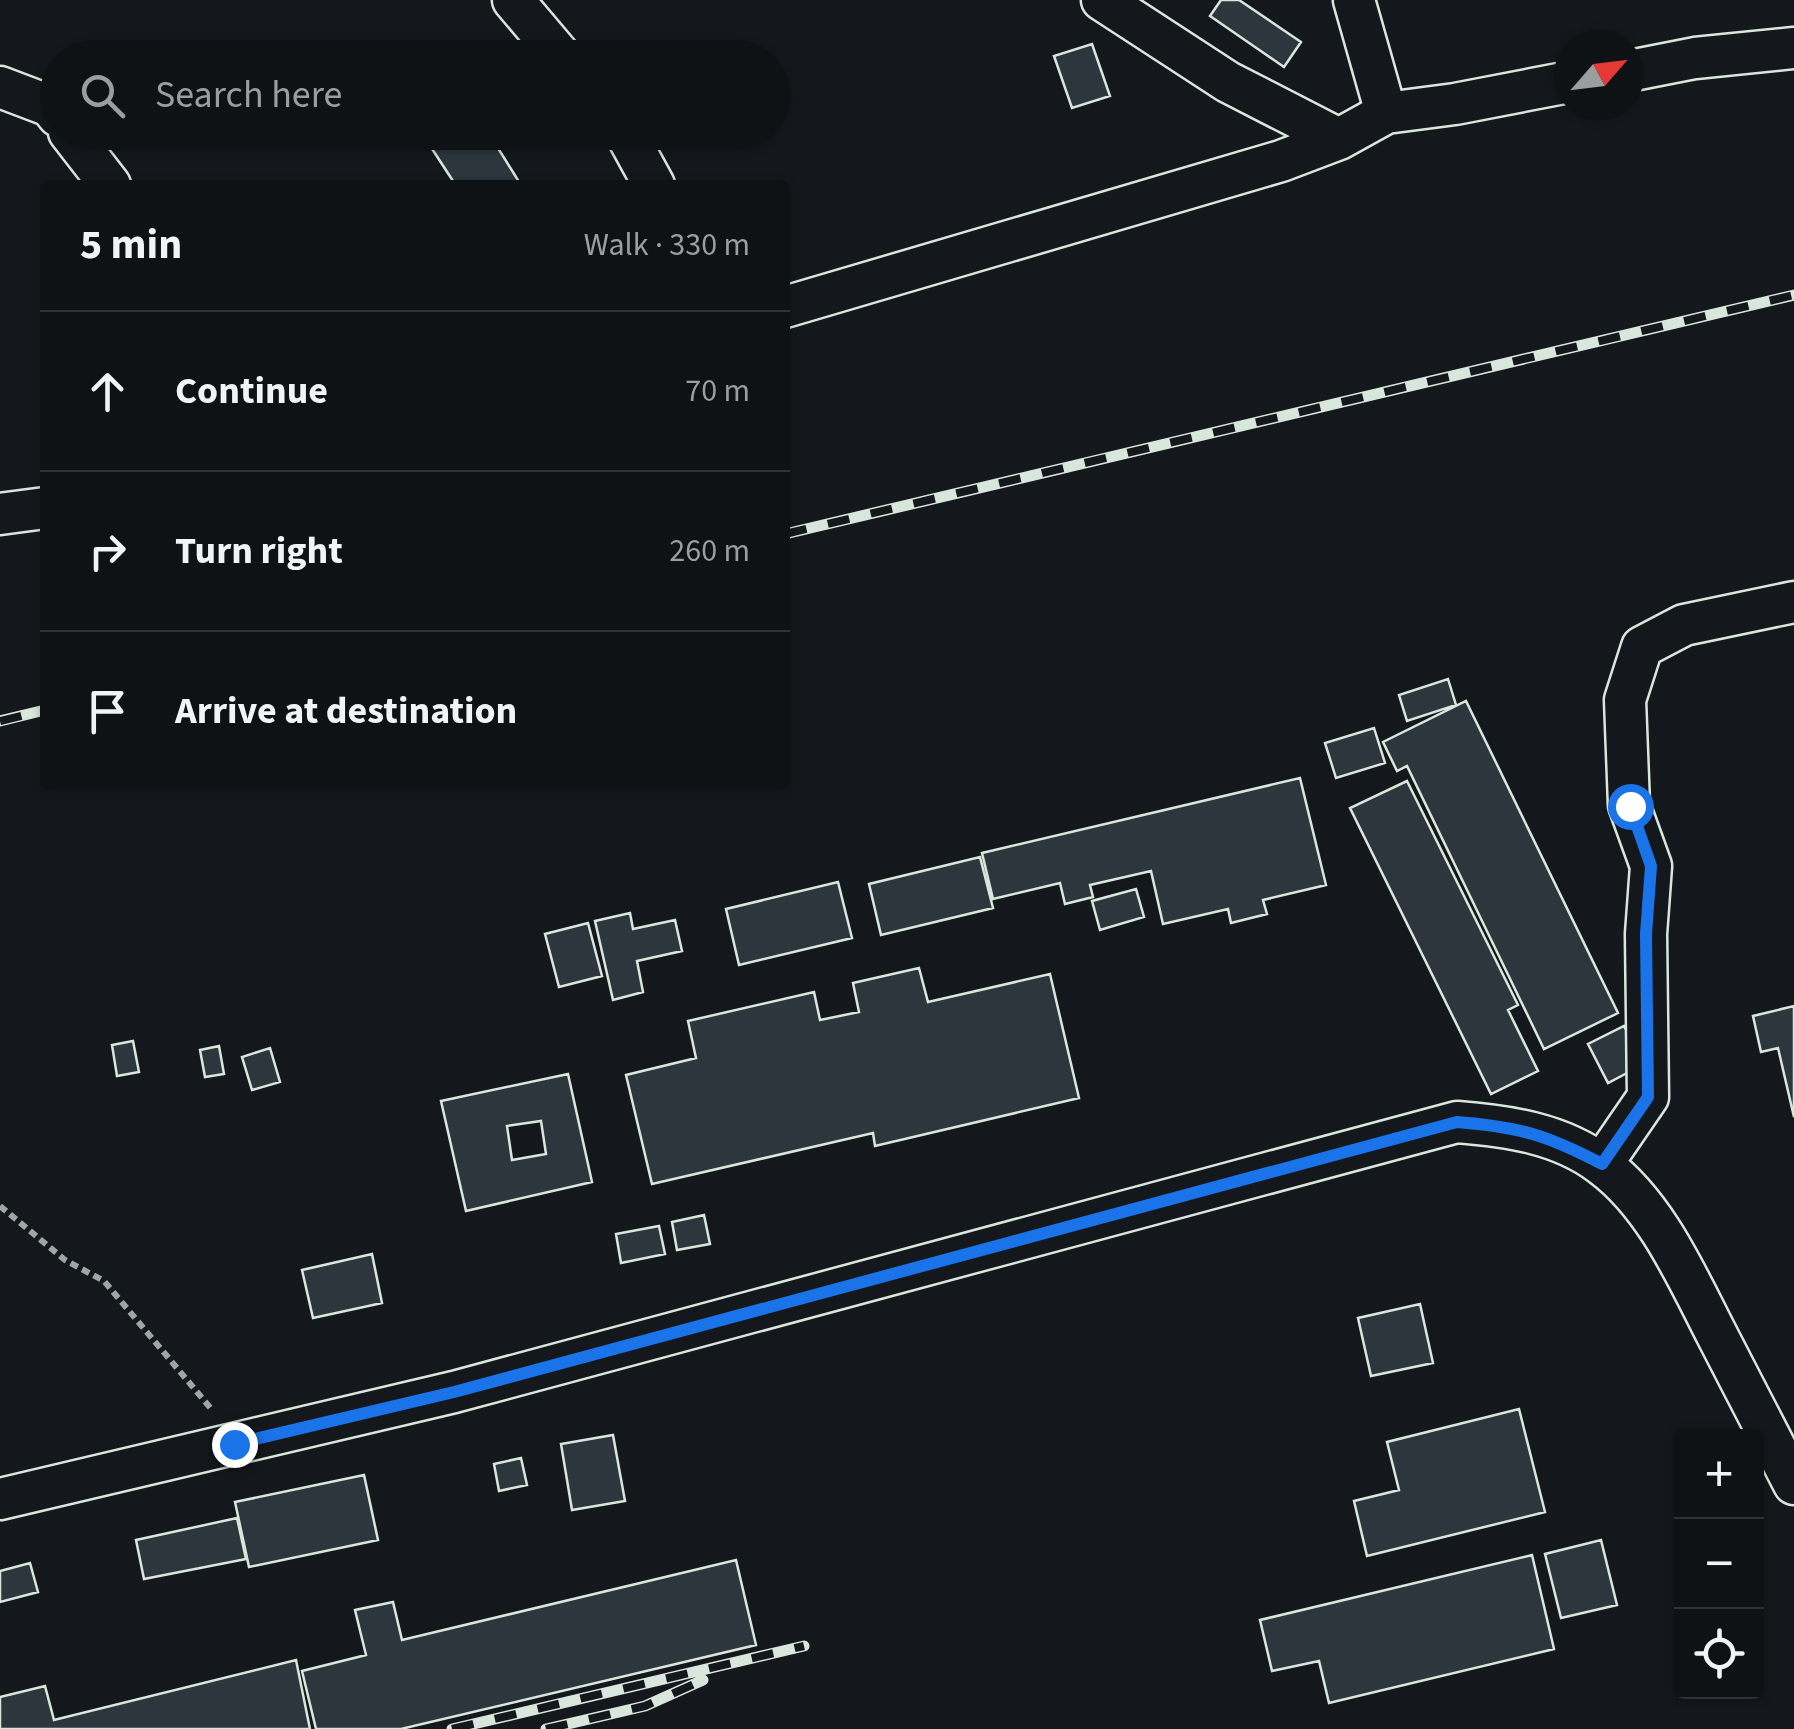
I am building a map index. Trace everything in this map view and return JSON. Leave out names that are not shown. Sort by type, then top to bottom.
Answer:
[{"type":"street","points":[[514,0],[547,40]]},
{"type":"street","points":[[1102,0],[1228,82],[1339,139]]},
{"type":"street","points":[[1354,0],[1386,113]]},
{"type":"street","points":[[1644,67],[1794,48]]},
{"type":"street","points":[[790,306],[1280,161],[1339,139],[1386,113],[1554,85]]},
{"type":"street","points":[[0,87],[40,102]]},
{"type":"street","points":[[84,150],[106,180]]},
{"type":"street","points":[[634,150],[651,180]]},
{"type":"street","points":[[0,514],[40,509]]},
{"type":"street","points":[[1602,1164],[1648,1097],[1646,934],[1651,866],[1630,806],[1625,700],[1642,647],[1684,625],[1794,602]]},
{"type":"street","points":[[0,1499],[454,1392],[1457,1122],[1512,1126],[1560,1142],[1602,1164],[1640,1202],[1684,1271],[1794,1484]]},
{"type":"path","points":[[0,1206],[65,1260],[104,1282],[205,1397],[234,1444]]},
{"type":"building","points":[[1221,0],[1239,0],[1301,42],[1284,67],[1210,16]]},
{"type":"building","points":[[1092,44],[1110,96],[1072,108],[1054,56]]},
{"type":"building","points":[[433,150],[499,150],[518,180],[452,180]]},
{"type":"building","points":[[1448,679],[1456,705],[1407,721],[1399,695]]},
{"type":"building","points":[[1466,701],[1618,1013],[1544,1049],[1407,766],[1397,771],[1383,742]]},
{"type":"building","points":[[1374,728],[1385,763],[1336,778],[1325,743]]},
{"type":"building","points":[[1300,778],[1326,885],[1263,900],[1267,914],[1231,923],[1228,909],[1163,924],[1151,871],[1090,885],[1093,897],[1065,904],[1060,883],[993,899],[982,853]]},
{"type":"building","points":[[1407,781],[1518,1005],[1508,1010],[1538,1071],[1491,1094],[1350,808]]},
{"type":"building","points":[[980,857],[993,908],[881,935],[869,884]]},
{"type":"building","points":[[838,882],[852,938],[739,965],[726,909]]},
{"type":"building","points":[[1136,889],[1144,917],[1100,930],[1092,901]]},
{"type":"building","points":[[630,913],[633,929],[675,920],[682,951],[637,961],[643,992],[613,1000],[595,921]]},
{"type":"building","points":[[588,923],[602,976],[559,987],[545,934]]},
{"type":"building","points":[[919,968],[928,1002],[1050,974],[1079,1098],[875,1146],[873,1133],[652,1184],[626,1075],[696,1058],[688,1021],[814,992],[820,1020],[859,1012],[853,983]]},
{"type":"building","points":[[1794,1006],[1794,1117],[1778,1048],[1761,1052],[1753,1016]]},
{"type":"building","points":[[1624,1026],[1644,1064],[1608,1083],[1588,1044]]},
{"type":"building","points":[[133,1041],[139,1072],[117,1076],[112,1045]]},
{"type":"building","points":[[219,1046],[224,1074],[205,1077],[200,1050]]},
{"type":"building","points":[[270,1048],[280,1082],[252,1090],[242,1057]]},
{"type":"building","points":[[568,1074],[592,1182],[466,1211],[441,1101]],"holes":[[[541,1121],[546,1154],[512,1160],[507,1126]]]},
{"type":"building","points":[[704,1215],[710,1244],[677,1250],[672,1222]]},
{"type":"building","points":[[659,1226],[665,1254],[621,1263],[616,1234]]},
{"type":"building","points":[[372,1254],[382,1303],[313,1318],[302,1270]]},
{"type":"building","points":[[1420,1304],[1433,1363],[1371,1376],[1358,1318]]},
{"type":"building","points":[[1519,1409],[1545,1512],[1367,1556],[1354,1501],[1399,1490],[1387,1442]]},
{"type":"building","points":[[613,1435],[625,1501],[572,1510],[561,1444]]},
{"type":"building","points":[[521,1458],[527,1485],[499,1491],[494,1464]]},
{"type":"building","points":[[364,1475],[378,1540],[249,1567],[235,1502]]},
{"type":"building","points":[[237,1518],[246,1559],[144,1579],[136,1540]]},
{"type":"building","points":[[1601,1540],[1617,1605],[1561,1618],[1545,1554]]},
{"type":"building","points":[[1532,1555],[1554,1649],[1329,1703],[1319,1661],[1272,1671],[1260,1620]]},
{"type":"building","points":[[736,1560],[756,1645],[401,1729],[316,1729],[302,1671],[366,1655],[355,1610],[393,1602],[402,1640]]},
{"type":"building","points":[[30,1563],[38,1592],[0,1602],[0,1571]]},
{"type":"building","points":[[296,1660],[310,1729],[0,1729],[0,1697],[45,1686],[54,1720]]},
{"type":"railway","points":[[790,533],[1794,295]]},
{"type":"railway","points":[[0,721],[40,711]]},
{"type":"railway","points":[[452,1729],[804,1646]]},
{"type":"railway","points":[[546,1729],[645,1706],[703,1680]]},
{"type":"route","points":[[234,1444],[454,1392],[1457,1122],[1512,1126],[1560,1142],[1602,1164],[1648,1097],[1646,934],[1651,866],[1630,806]]}]
